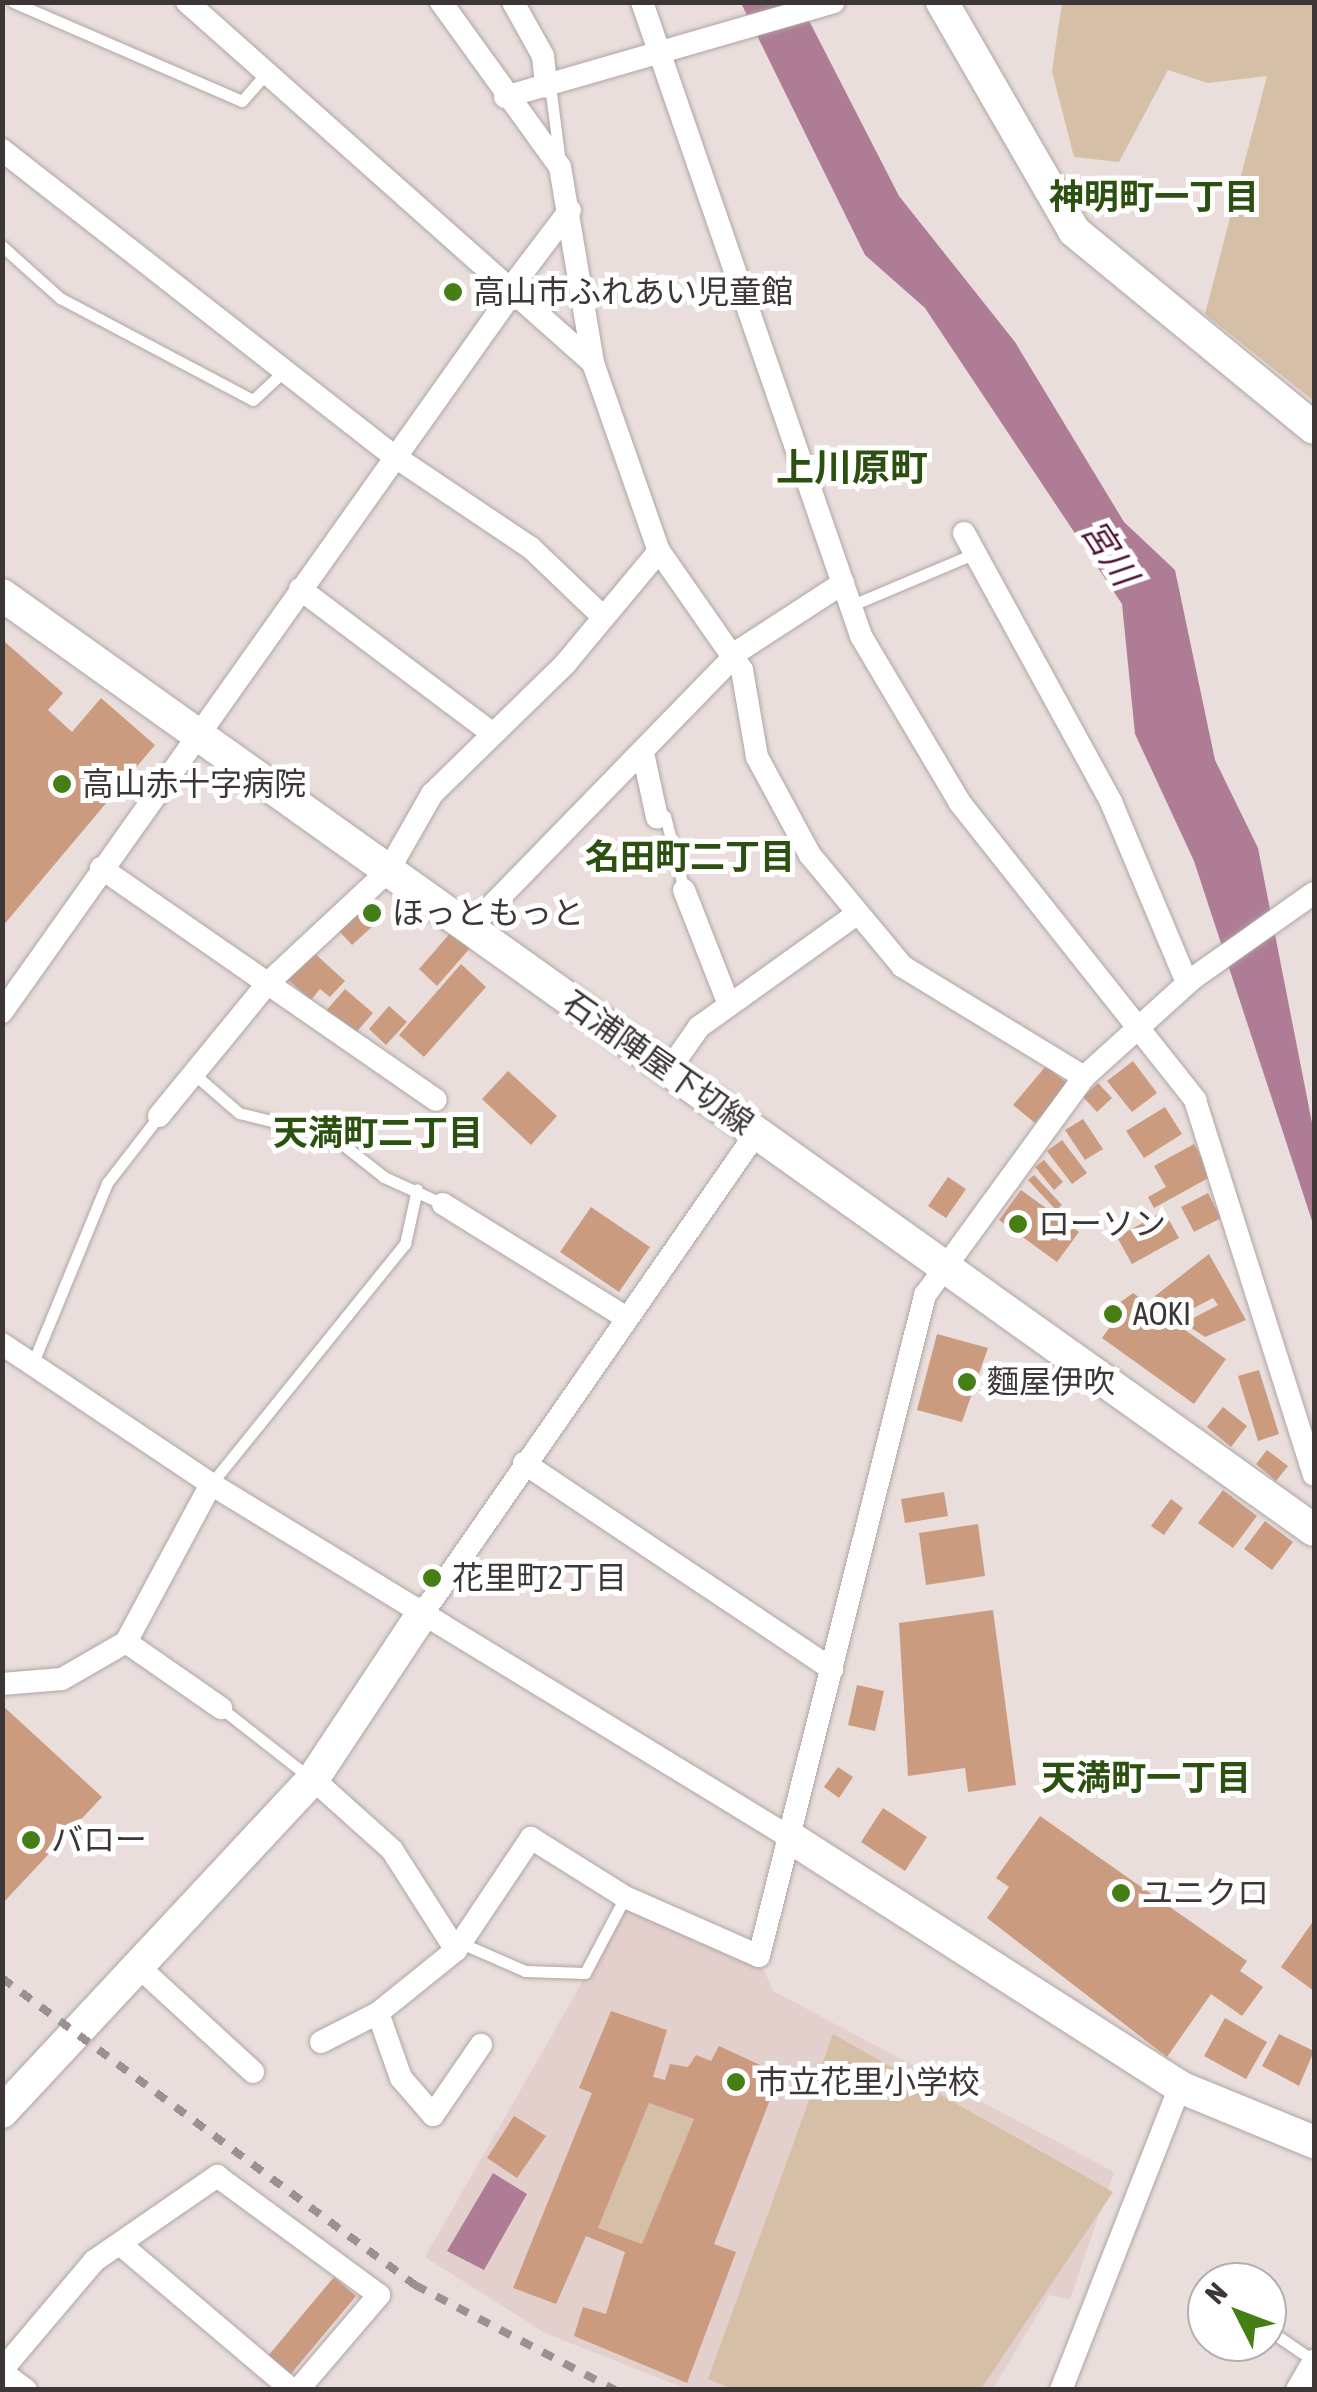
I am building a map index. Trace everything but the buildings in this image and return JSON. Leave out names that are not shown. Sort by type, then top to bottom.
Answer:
[{"type":"street","points":[[187,2],[508,295],[593,362]]},
{"type":"street","points":[[441,2],[505,98],[560,167],[593,362],[660,552],[733,658],[768,785],[857,914],[902,966],[1084,1076]]},
{"type":"street","points":[[512,2],[543,56],[548,86]]},
{"type":"street","points":[[642,2],[850,606],[878,670],[960,803],[1138,1024],[1210,1133],[1284,1402],[1314,1475]]},
{"type":"street","points":[[505,98],[834,2]]},
{"type":"street","points":[[942,2],[1074,231],[1314,428]]},
{"type":"street","points":[[2,150],[282,372],[394,456],[531,548],[602,614]]},
{"type":"street","points":[[2,1012],[196,732],[570,210]]},
{"type":"street","points":[[968,543],[1111,802],[1190,981]]},
{"type":"street","points":[[159,1116],[268,984],[388,871],[406,828],[660,552]]},
{"type":"street","points":[[470,929],[733,658],[842,583]]},
{"type":"street","points":[[300,589],[492,733]]},
{"type":"street","name":"石浦陣屋下切線","points":[[2,595],[1314,1530]]},
{"type":"street","points":[[642,753],[657,817]]},
{"type":"street","points":[[102,868],[436,1100]]},
{"type":"street","points":[[684,890],[729,1006]]},
{"type":"street","points":[[321,2042],[378,2014],[459,1947],[530,1838],[625,1897],[759,1956],[925,1295],[940,1267],[1084,1076],[1190,981],[1311,893]]},
{"type":"street","points":[[668,1071],[700,1026],[857,914]]},
{"type":"street","points":[[2,2112],[313,1779],[524,1464],[757,1132]]},
{"type":"street","points":[[443,1204],[627,1318]]},
{"type":"street","points":[[2,1344],[211,1484],[791,1838],[1180,2087],[1314,2142]]},
{"type":"street","points":[[524,1464],[832,1669]]},
{"type":"street","points":[[2,1684],[62,1679],[126,1642],[211,1484]]},
{"type":"street","points":[[126,1642],[221,1708]]},
{"type":"street","points":[[313,1779],[392,1850],[459,1947]]},
{"type":"street","points":[[139,1967],[253,2072]]},
{"type":"street","points":[[378,2014],[401,2078],[433,2115],[481,2045]]},
{"type":"street","points":[[1061,2390],[1180,2087]]},
{"type":"street","points":[[26,2390],[2,2371],[94,2262],[217,2176],[379,2295],[295,2390],[120,2244]]},
{"type":"street","points":[[1298,2390],[1314,2361]]},
{"type":"lane","points":[[13,2],[242,101],[265,75]]},
{"type":"lane","points":[[548,86],[560,167]]},
{"type":"lane","points":[[2,246],[60,298],[254,400],[282,372]]},
{"type":"lane","points":[[850,606],[968,543]]},
{"type":"lane","points":[[657,817],[665,816],[684,890]]},
{"type":"lane","points":[[194,1074],[239,1114],[322,1132],[443,1204]]},
{"type":"lane","points":[[32,1365],[107,1182],[159,1116]]},
{"type":"lane","points":[[211,1484],[404,1244],[417,1188]]},
{"type":"lane","points":[[221,1708],[313,1779]]},
{"type":"lane","points":[[459,1947],[525,1971],[585,1972],[625,1897]]},
{"type":"lane","points":[[1287,2343],[1314,2361]]},
{"type":"shaded area","points":[[1062,3],[1314,3],[1314,401],[1205,314],[1267,76],[1208,83],[1168,70],[1119,162],[1074,157],[1052,71]]},
{"type":"shaded area","name":"市立花里小学校","points":[[624,1909],[762,1965],[773,1991],[1114,2172],[1070,2299],[1049,2295],[993,2389],[686,2389],[545,2333],[425,2257]]},
{"type":"shaded area","points":[[833,2034],[1113,2192],[981,2389],[735,2390],[708,2379]]},
{"type":"shaded area","points":[[649,2103],[694,2119],[642,2244],[598,2228]]},
{"type":"water","name":"宮川","points":[[741,3],[800,3],[899,196],[1015,342],[1124,522],[1175,570],[1215,760],[1258,848],[1314,1133],[1314,1227],[1194,861],[1135,734],[1122,604],[925,308],[865,255]]},
{"type":"water","points":[[493,2173],[527,2194],[484,2270],[447,2251]]},
{"type":"railway","points":[[2,1978],[415,2285],[615,2390]]},
{"type":"place","name":"高山市ふれあい児童館","points":[[453,292]]},
{"type":"place","name":"高山赤十字病院","points":[[62,784]]},
{"type":"place","name":"ほっともっと","points":[[372,913]]},
{"type":"place","name":"ローソン","points":[[1018,1224]]},
{"type":"place","name":"AOKI","points":[[1113,1314]]},
{"type":"place","name":"麵屋伊吹","points":[[967,1382]]},
{"type":"place","name":"花里町2丁目","points":[[432,1578]]},
{"type":"place","name":"バロー","points":[[31,1840]]},
{"type":"place","name":"ユニクロ","points":[[1121,1893]]},
{"type":"place","name":"市立花里小学校","points":[[736,2082]]},
{"type":"district","name":"神明町一丁目","points":[[1154,196]]},
{"type":"district","name":"上川原町","points":[[852,468]]},
{"type":"district","name":"名田町二丁目","points":[[690,856]]},
{"type":"district","name":"天満町二丁目","points":[[378,1132]]},
{"type":"district","name":"天満町一丁目","points":[[1146,1777]]}]
